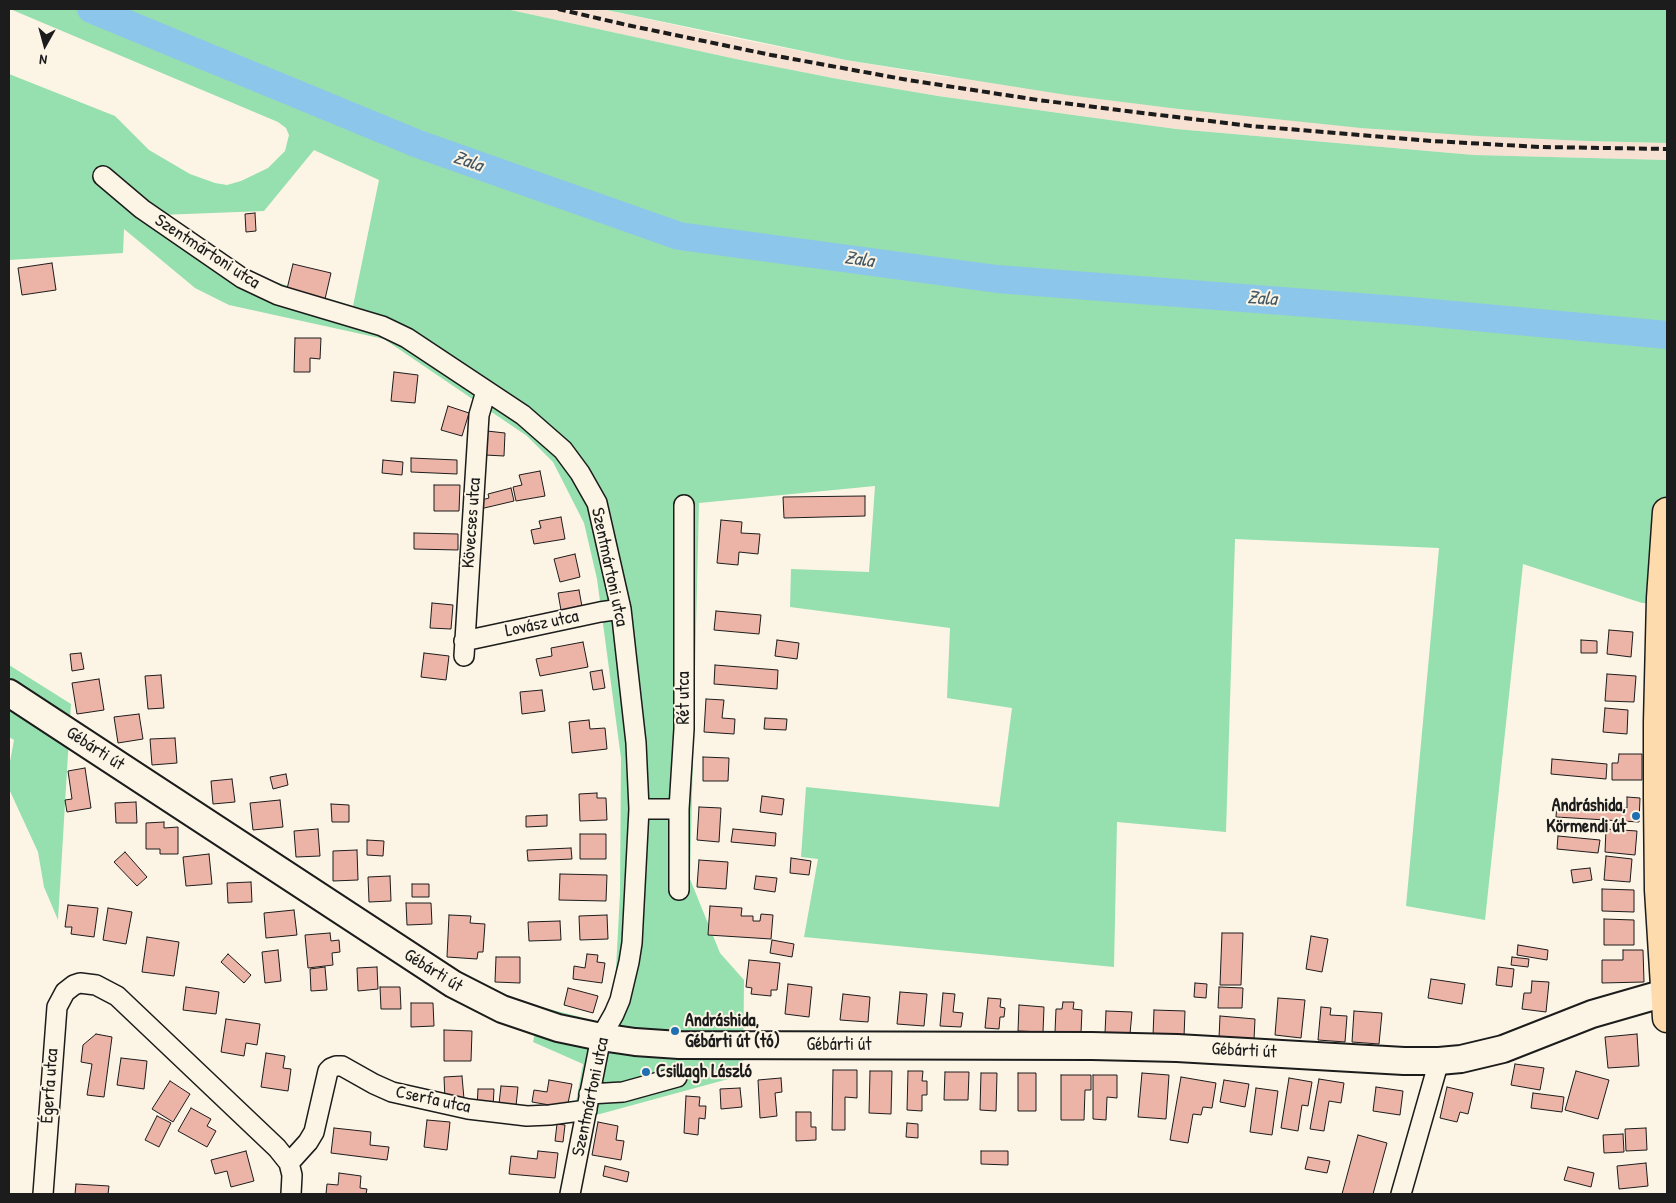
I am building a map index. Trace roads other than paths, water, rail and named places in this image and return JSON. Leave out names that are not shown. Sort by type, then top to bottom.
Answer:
[{"type":"main road","points":[[1666,987],[1659,890],[1658,751],[1667,512]]},
{"type":"main road","name":"Gébárti út","points":[[9,693],[453,984],[488,1003],[515,1014],[558,1028],[601,1037],[635,1042],[679,1045],[1092,1046],[1177,1048],[1404,1061],[1439,1061],[1486,1054],[1515,1045],[1666,987]]},
{"type":"street","name":"Szentmártoni utca","points":[[103,176],[142,209],[242,278],[278,295],[382,326],[406,338],[523,414],[563,450],[580,473],[596,503],[621,609],[636,743],[639,809],[632,943],[629,962],[620,1000],[601,1037],[570,1194]]},
{"type":"street","name":"Kövecses utca","points":[[464,648],[479,415],[486,391]]},
{"type":"street","name":"Rét utca","points":[[679,890],[679,809],[684,729],[684,505]]},
{"type":"street","name":"Lovász utca","points":[[464,648],[600,612],[621,609]]},
{"type":"street","points":[[639,809],[679,809]]},
{"type":"street","name":"Égerfa utca","points":[[43,1194],[55,1018],[60,999],[65,992],[80,983],[96,985],[117,996],[277,1148],[289,1163]]},
{"type":"street","points":[[1401,1194],[1439,1061]]},
{"type":"street","name":"Cserfa utca","points":[[289,1163],[308,1142],[314,1132],[328,1071],[336,1066],[342,1066],[392,1092],[468,1109],[527,1116],[550,1116],[588,1102]]},
{"type":"street","points":[[588,1102],[677,1077]]},
{"type":"street","points":[[289,1163],[292,1175],[291,1194]]},
{"type":"waterway","name":"Zala","points":[[91,9],[418,144],[679,236],[997,279],[1411,311],[1667,335]]},
{"type":"railway","points":[[558,9],[771,55],[908,80],[1038,100],[1251,126],[1432,141],[1541,147],[1667,149]]},
{"type":"place","name":"Andráshida, Körmendi út","points":[[1636,816]]},
{"type":"place","name":"Andráshida, Gébárti út (tó)","points":[[675,1031]]},
{"type":"place","name":"Csillagh László","points":[[646,1072]]}]
